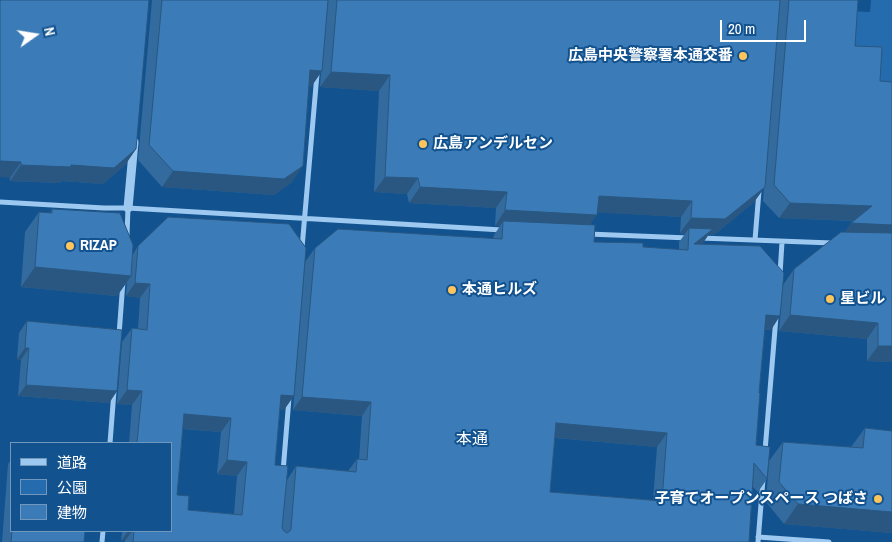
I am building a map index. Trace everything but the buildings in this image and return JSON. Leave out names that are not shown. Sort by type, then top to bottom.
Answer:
[{"type":"street","points":[[301,257],[317,69]]},
{"type":"street","points":[[126,242],[135,129]]},
{"type":"street","points":[[755,240],[759,188]]},
{"type":"street","points":[[0,202],[510,231]]},
{"type":"street","points":[[578,234],[837,244]]},
{"type":"street","points":[[779,282],[782,242]]},
{"type":"street","points":[[118,338],[124,271]]},
{"type":"street","points":[[765,458],[777,312]]},
{"type":"street","points":[[110,442],[114,386]]},
{"type":"street","points":[[282,473],[289,395]]},
{"type":"street","points":[[764,468],[758,539],[829,542]]},
{"type":"green space","points":[[871,0],[892,0],[892,96],[845,60],[848,11],[870,12]]},
{"type":"place","name":"広島中央警察署本通交番","points":[[743,56]]},
{"type":"place","name":"広島アンデルセン","points":[[423,144]]},
{"type":"place","name":"RIZAP","points":[[70,246]]},
{"type":"place","name":"本通ヒルズ","points":[[452,290]]},
{"type":"place","name":"星ビル","points":[[830,299]]},
{"type":"place","name":"子育てオープンスペース つばさ","points":[[878,499]]},
{"type":"district","name":"本通","points":[[472,440]]}]
